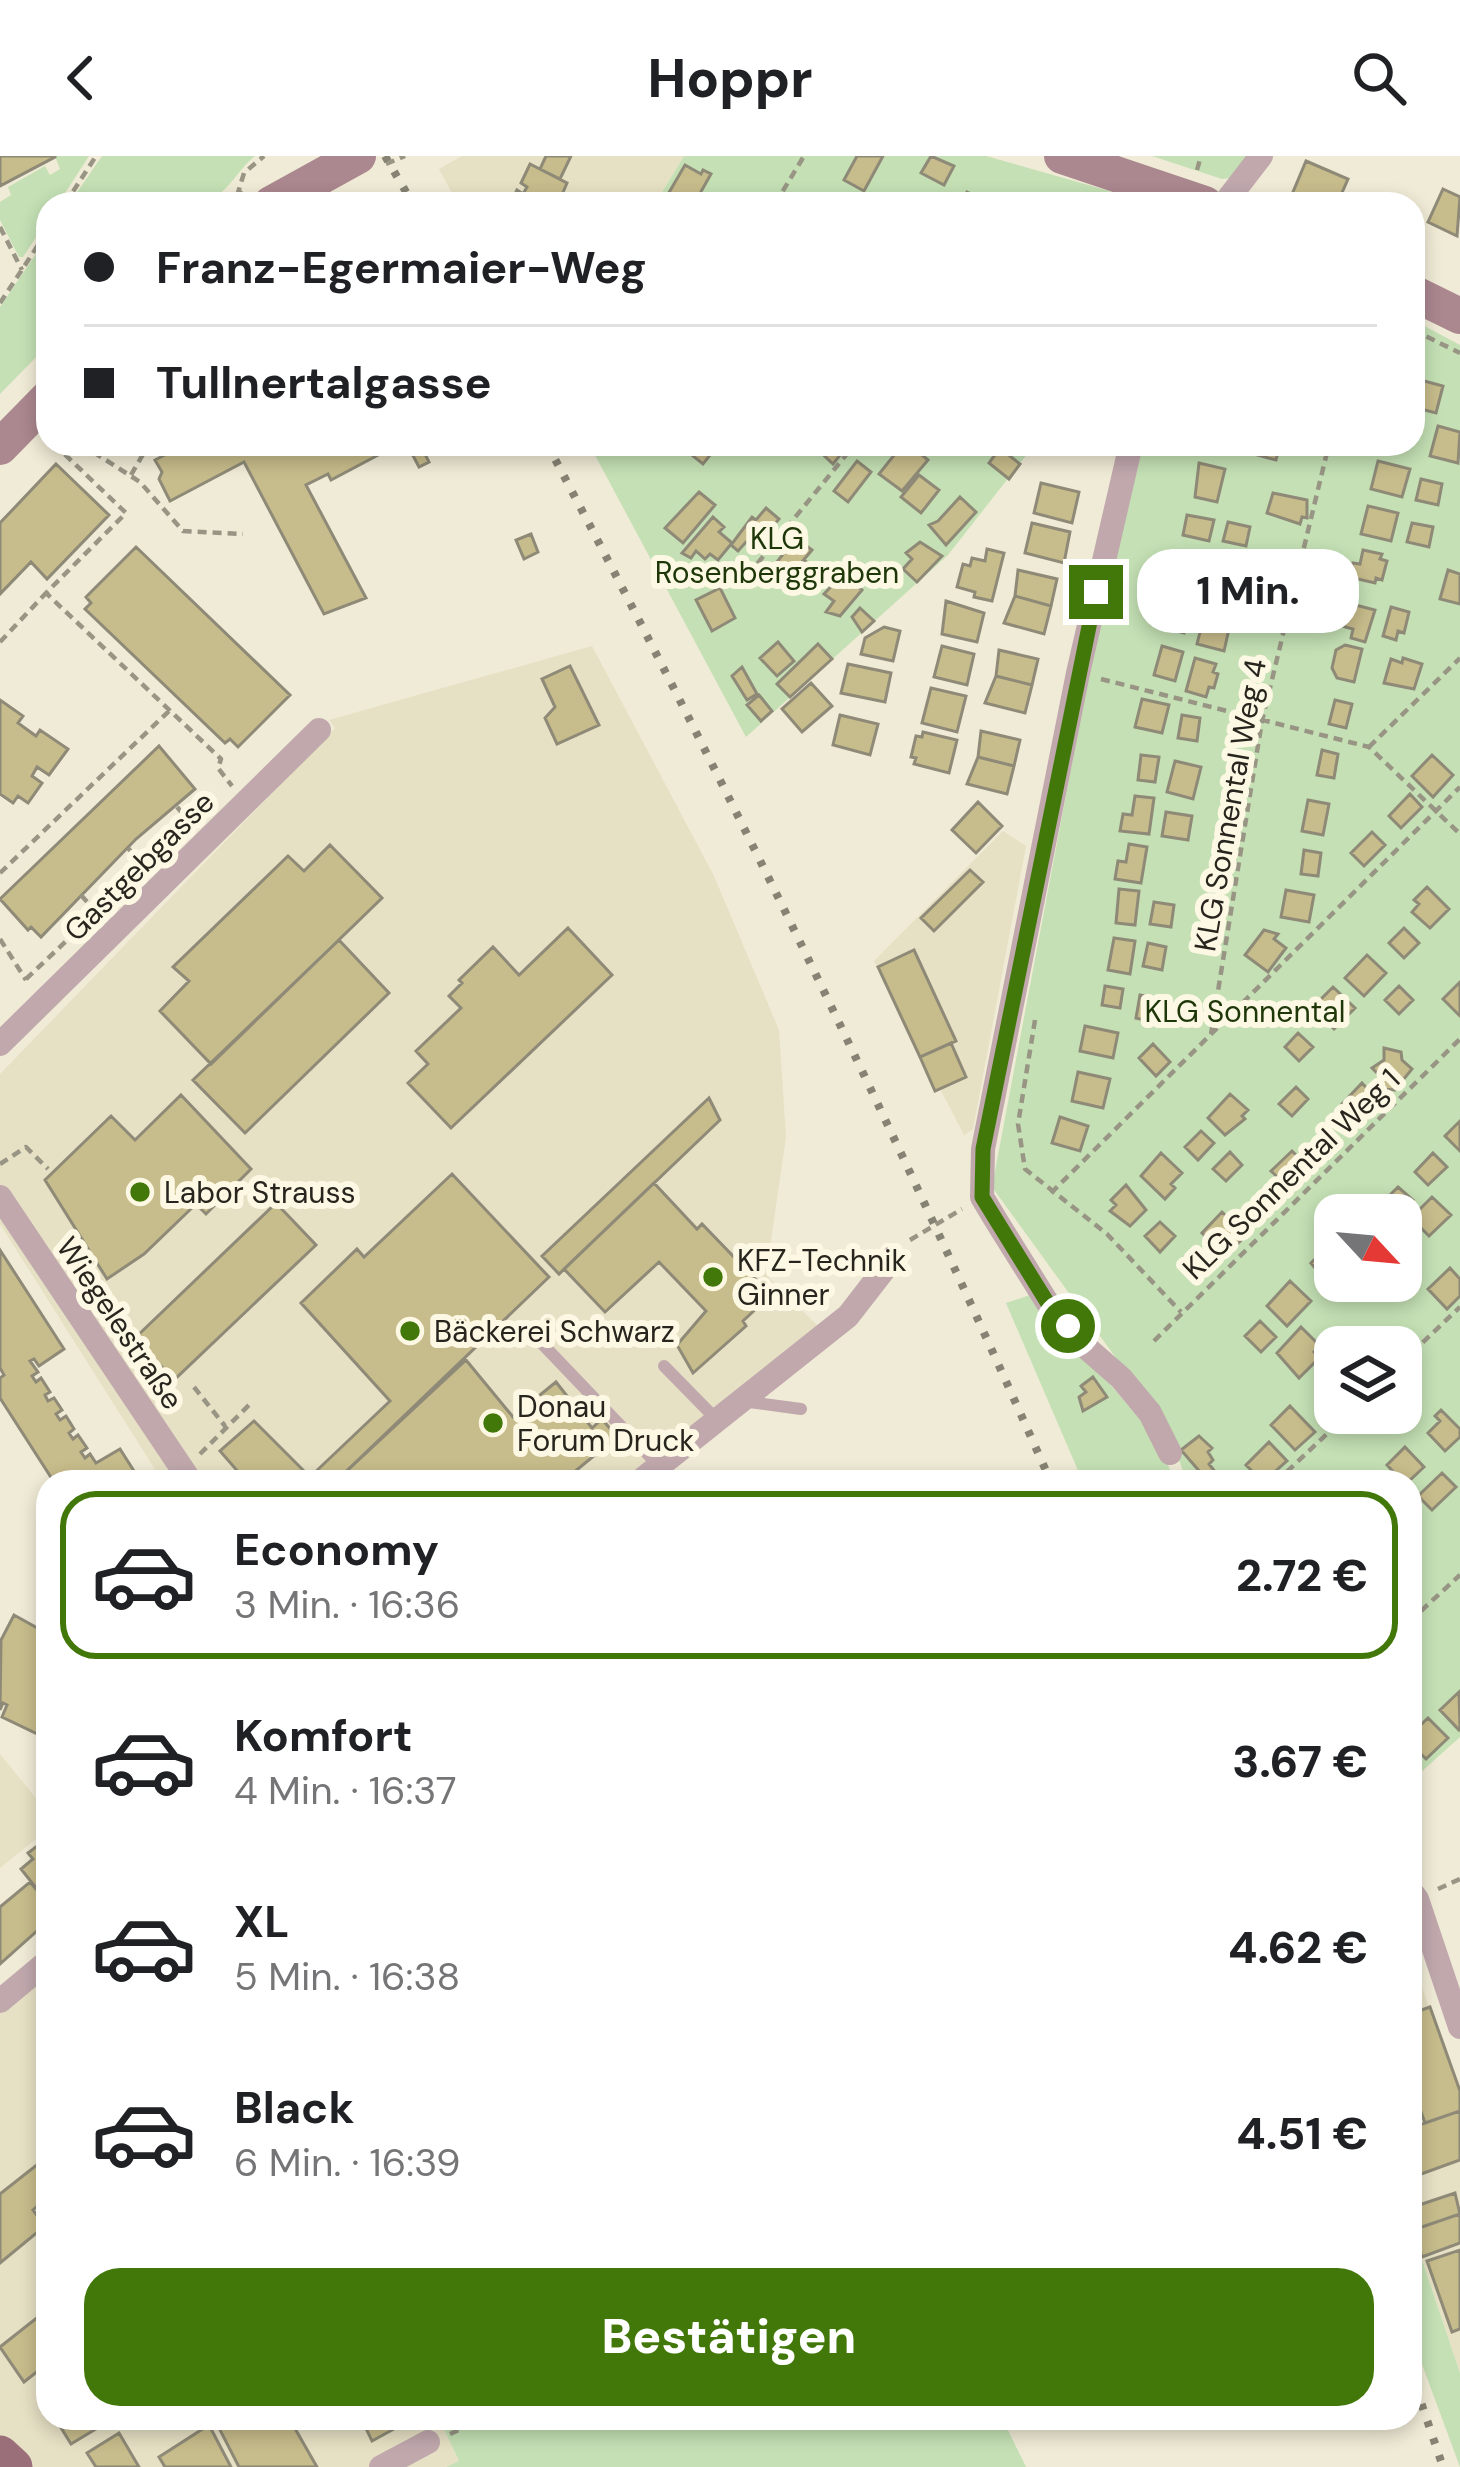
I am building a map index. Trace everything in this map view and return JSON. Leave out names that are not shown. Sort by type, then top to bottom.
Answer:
[{"type":"main road","points":[[0,2455],[13,2467]]},
{"type":"street","points":[[273,192],[358,156]]},
{"type":"street","points":[[1062,156],[1159,192]]},
{"type":"street","points":[[1234,192],[1261,156]]},
{"type":"street","points":[[1425,298],[1460,316]]},
{"type":"street","points":[[0,446],[36,410]]},
{"type":"street","points":[[1128,456],[1078,673],[983,1149],[982,1197],[1047,1302],[1150,1413],[1170,1453]]},
{"type":"street","name":"Gastgebgasse","points":[[0,1044],[320,730]]},
{"type":"street","name":"Wiegelestraße","points":[[0,1196],[182,1470]]},
{"type":"street","points":[[654,1470],[848,1316],[893,1258]]},
{"type":"street","points":[[1422,1913],[1458,2012]]},
{"type":"street","points":[[0,2001],[36,1971]]},
{"type":"street","points":[[381,2467],[428,2443]]},
{"type":"lane","points":[[529,1330],[646,1470]]},
{"type":"lane","points":[[664,1366],[717,1420]]},
{"type":"lane","points":[[740,1401],[801,1409]]},
{"type":"path","points":[[73,192],[96,156]]},
{"type":"path","points":[[251,192],[244,172],[264,156]]},
{"type":"path","points":[[782,192],[804,156]]},
{"type":"path","points":[[0,227],[22,270]]},
{"type":"path","points":[[0,303],[36,248]]},
{"type":"path","points":[[1425,336],[1460,353]]},
{"type":"path","points":[[0,642],[126,513],[66,456]]},
{"type":"path","points":[[100,456],[130,475],[183,531],[243,534]]},
{"type":"path","points":[[130,475],[142,456]]},
{"type":"path","points":[[748,574],[845,456]]},
{"type":"path","name":"KLG Sonnental Weg 4","points":[[1211,1034],[1262,721],[1326,456]]},
{"type":"path","points":[[46,593],[221,759],[218,768],[245,803]]},
{"type":"path","points":[[1369,747],[1460,658]]},
{"type":"path","points":[[1078,673],[1369,747],[1460,834]]},
{"type":"path","points":[[0,873],[170,710]]},
{"type":"path","points":[[1181,1312],[1107,1234],[1051,1193],[1460,788]]},
{"type":"path","points":[[177,807],[190,823]]},
{"type":"path","points":[[26,979],[144,867],[128,848]]},
{"type":"path","points":[[81,895],[97,912]]},
{"type":"path","points":[[0,939],[42,1003]]},
{"type":"path","name":"KLG Sonnental Weg 1","points":[[1154,1342],[1460,1039]]},
{"type":"path","points":[[0,1164],[26,1147],[48,1169]]},
{"type":"path","points":[[893,1258],[915,1236],[982,1197]]},
{"type":"path","points":[[1422,1343],[1460,1306]]},
{"type":"path","points":[[194,1387],[225,1426]]},
{"type":"path","points":[[192,1470],[225,1426],[253,1401]]},
{"type":"path","points":[[1289,1470],[1326,1434]]},
{"type":"path","points":[[1422,1610],[1460,1576]]},
{"type":"path","points":[[428,2443],[457,2430]]},
{"type":"shaded area","points":[[462,156],[684,156],[662,192],[451,192],[439,169]]},
{"type":"shaded area","points":[[592,646],[714,876],[779,1030],[786,1137],[766,1275],[819,1327],[669,1470],[155,1470],[0,1224],[0,1074],[335,728],[329,720]]},
{"type":"shaded area","points":[[1003,831],[1026,846],[973,1129],[964,1135],[874,961]]},
{"type":"shaded area","points":[[0,1754],[36,1798],[36,1839],[0,1868]]},
{"type":"shaded area","points":[[36,1963],[36,2430],[445,2430],[459,2462],[446,2467],[0,2467],[0,1992]]},
{"type":"shaded area","points":[[1422,1988],[1460,2091],[1460,2373],[1422,2258]]},
{"type":"green space","points":[[55,156],[89,156],[66,192],[36,192],[36,237],[19,257],[0,220],[0,202],[11,195],[8,187],[45,166],[50,175],[60,169]]},
{"type":"green space","points":[[102,156],[255,156],[221,192],[77,192]]},
{"type":"green space","points":[[684,156],[986,156],[1113,192],[662,192]]},
{"type":"green space","points":[[1152,156],[1251,156],[1230,178],[1222,179]]},
{"type":"green space","points":[[36,254],[36,357],[0,394],[0,307]]},
{"type":"green space","name":"KLG Sonnental","points":[[1425,326],[1460,345],[1460,1737],[1422,1771],[1422,1470],[1183,1470],[1177,1442],[992,1187],[1087,684],[1140,456],[1425,456]]},
{"type":"green space","name":"KLG Rosenberggraben","points":[[595,456],[1026,456],[948,555],[746,737]]},
{"type":"green space","points":[[1033,1294],[1161,1444],[1170,1470],[1078,1470],[1006,1303]]},
{"type":"green space","points":[[1422,2260],[1460,2373],[1460,2467],[1422,2364]]},
{"type":"green space","points":[[444,2430],[1008,2430],[1026,2467],[446,2467],[459,2461]]},
{"type":"building","points":[[0,156],[55,156],[55,157],[0,186]]},
{"type":"building","points":[[546,156],[571,156],[560,179],[540,169]]},
{"type":"building","points":[[857,156],[883,156],[864,191],[844,180]]},
{"type":"building","points":[[931,156],[954,166],[944,185],[921,173]]},
{"type":"building","points":[[1306,161],[1348,179],[1342,192],[1293,192]]},
{"type":"building","points":[[530,164],[567,183],[563,192],[524,192],[527,187],[521,183]]},
{"type":"building","points":[[685,165],[711,174],[701,192],[669,192]]},
{"type":"building","points":[[1443,189],[1460,197],[1457,236],[1428,222]]},
{"type":"building","points":[[1425,381],[1443,386],[1436,413],[1425,410]]},
{"type":"building","points":[[1438,426],[1460,432],[1458,463],[1430,456]]},
{"type":"building","points":[[163,456],[376,456],[331,480],[328,474],[306,485],[366,598],[324,614],[244,462],[170,501],[155,460]]},
{"type":"building","points":[[413,456],[426,456],[429,462],[419,467]]},
{"type":"building","points":[[893,456],[928,460],[902,491],[879,474]]},
{"type":"building","points":[[994,456],[1010,456],[1020,464],[1009,479],[989,463]]},
{"type":"building","points":[[857,461],[871,472],[848,502],[834,491]]},
{"type":"building","points":[[1378,461],[1410,469],[1402,497],[1371,489]]},
{"type":"building","points":[[1199,463],[1225,469],[1217,502],[1195,497]]},
{"type":"building","points":[[56,464],[109,515],[47,579],[31,562],[0,594],[0,523]]},
{"type":"building","points":[[919,475],[939,490],[921,513],[901,497]]},
{"type":"building","points":[[1421,479],[1442,484],[1438,505],[1416,500]]},
{"type":"building","points":[[1041,483],[1079,492],[1072,523],[1034,513]]},
{"type":"building","points":[[699,492],[715,505],[683,543],[665,528]]},
{"type":"building","points":[[1273,493],[1307,500],[1307,518],[1302,517],[1300,524],[1267,513]]},
{"type":"building","points":[[960,497],[976,512],[946,545],[929,525]]},
{"type":"building","points":[[1368,506],[1398,513],[1391,541],[1361,534]]},
{"type":"building","points":[[766,508],[779,519],[754,549],[746,542],[738,551],[731,545],[752,517],[756,520]]},
{"type":"building","points":[[1187,515],[1214,520],[1209,541],[1183,535]]},
{"type":"building","points":[[713,517],[724,527],[719,532],[732,543],[718,560],[710,554],[705,559],[696,551],[691,558],[682,553]]},
{"type":"building","points":[[1228,522],[1250,527],[1246,546],[1223,541]]},
{"type":"building","points":[[1032,523],[1070,532],[1064,563],[1025,553]]},
{"type":"building","points":[[1412,523],[1433,527],[1429,547],[1407,542]]},
{"type":"building","points":[[531,534],[538,552],[524,559],[516,540]]},
{"type":"building","points":[[796,538],[812,550],[791,575],[776,563]]},
{"type":"building","points":[[920,542],[942,556],[917,582],[903,569],[912,559],[906,553]]},
{"type":"building","points":[[136,547],[290,695],[238,747],[230,739],[225,743],[85,609],[91,603],[86,597]]},
{"type":"building","points":[[987,549],[1004,553],[992,601],[957,587],[963,564],[970,566],[972,558],[985,561]]},
{"type":"building","points":[[1363,550],[1382,554],[1380,559],[1387,561],[1382,580],[1376,578],[1375,583],[1349,577],[1353,563],[1360,564]]},
{"type":"building","points":[[1173,559],[1201,567],[1195,591],[1181,588],[1183,581],[1168,577]]},
{"type":"building","points":[[804,560],[815,569],[801,585],[789,576]]},
{"type":"building","points":[[1018,570],[1057,579],[1051,606],[1015,596]]},
{"type":"building","points":[[1217,570],[1239,575],[1234,595],[1212,590]]},
{"type":"building","points":[[1448,570],[1460,574],[1460,604],[1440,599]]},
{"type":"building","points":[[842,575],[862,590],[840,616],[826,612],[834,601],[824,594]]},
{"type":"building","points":[[720,588],[735,618],[712,631],[696,600]]},
{"type":"building","points":[[1015,596],[1051,606],[1044,634],[1004,623]]},
{"type":"building","points":[[946,601],[984,613],[977,642],[942,634]]},
{"type":"building","points":[[1344,602],[1375,610],[1365,642],[1351,638],[1353,629],[1338,625]]},
{"type":"building","points":[[1391,607],[1409,612],[1404,633],[1398,631],[1396,640],[1383,636]]},
{"type":"building","points":[[860,608],[874,621],[862,632],[852,617]]},
{"type":"building","points":[[1170,608],[1189,613],[1184,633],[1165,628]]},
{"type":"building","points":[[1205,613],[1231,620],[1224,651],[1197,644]]},
{"type":"building","points":[[884,627],[900,631],[893,661],[861,654],[865,638]]},
{"type":"building","points":[[778,642],[794,661],[777,676],[760,658]]},
{"type":"building","points":[[818,644],[832,659],[790,697],[777,684]]},
{"type":"building","points":[[1345,645],[1362,649],[1354,682],[1337,678],[1332,668],[1336,650]]},
{"type":"building","points":[[942,646],[974,654],[967,685],[934,677]]},
{"type":"building","points":[[1162,646],[1183,652],[1175,681],[1154,675]]},
{"type":"building","points":[[999,650],[1038,659],[1032,685],[996,676]]},
{"type":"building","points":[[1195,658],[1216,664],[1214,688],[1209,687],[1206,697],[1186,691]]},
{"type":"building","points":[[1403,658],[1422,664],[1414,689],[1384,683],[1391,659],[1402,663]]},
{"type":"building","points":[[848,664],[891,673],[885,702],[841,693]]},
{"type":"building","points":[[570,666],[599,725],[557,744],[545,718],[555,707],[542,679]]},
{"type":"building","points":[[742,667],[757,694],[747,700],[732,676]]},
{"type":"building","points":[[996,676],[1032,685],[1025,713],[985,703]]},
{"type":"building","points":[[811,683],[832,706],[802,732],[782,709]]},
{"type":"building","points":[[931,688],[966,696],[957,732],[922,723]]},
{"type":"building","points":[[759,695],[772,711],[761,721],[747,705]]},
{"type":"building","points":[[1142,699],[1169,705],[1162,733],[1135,727]]},
{"type":"building","points":[[0,700],[23,716],[18,723],[36,736],[40,730],[68,749],[49,775],[37,767],[32,776],[42,783],[28,803],[18,796],[13,803],[0,794]]},
{"type":"building","points":[[1335,700],[1352,704],[1346,728],[1329,724]]},
{"type":"building","points":[[840,715],[878,724],[870,755],[833,745]]},
{"type":"building","points":[[1182,715],[1200,718],[1197,741],[1178,738]]},
{"type":"building","points":[[981,731],[1020,740],[1014,766],[978,757]]},
{"type":"building","points":[[923,732],[957,740],[949,773],[914,764],[916,736],[922,737]]},
{"type":"building","points":[[159,746],[195,789],[136,839],[41,937],[31,927],[28,930],[0,899]]},
{"type":"building","points":[[1322,750],[1338,754],[1334,778],[1317,775]]},
{"type":"building","points":[[1141,755],[1159,757],[1155,782],[1138,780]]},
{"type":"building","points":[[1432,755],[1453,775],[1433,797],[1412,776]]},
{"type":"building","points":[[978,757],[1014,766],[1007,794],[967,784]]},
{"type":"building","points":[[1175,761],[1201,767],[1193,799],[1167,792]]},
{"type":"building","points":[[1410,794],[1422,807],[1401,828],[1389,816]]},
{"type":"building","points":[[1135,796],[1154,798],[1149,834],[1120,831],[1123,814],[1132,815]]},
{"type":"building","points":[[1308,800],[1329,804],[1323,835],[1302,831]]},
{"type":"building","points":[[978,802],[1002,826],[976,853],[952,830]]},
{"type":"building","points":[[1166,812],[1192,816],[1188,840],[1162,836]]},
{"type":"building","points":[[1372,832],[1385,845],[1364,866],[1351,853]]},
{"type":"building","points":[[1129,844],[1147,847],[1141,883],[1115,879],[1118,861],[1126,862]]},
{"type":"building","points":[[330,845],[382,898],[211,1064],[160,1011],[189,981],[173,967],[288,856],[304,871]]},
{"type":"building","points":[[1304,850],[1321,853],[1318,876],[1301,874]]},
{"type":"building","points":[[970,870],[983,882],[934,931],[921,918]]},
{"type":"building","points":[[1427,887],[1449,909],[1430,928],[1412,912],[1419,904],[1414,900]]},
{"type":"building","points":[[1119,889],[1139,891],[1135,925],[1116,923]]},
{"type":"building","points":[[1286,890],[1314,895],[1309,922],[1281,917]]},
{"type":"building","points":[[1154,902],[1174,905],[1171,927],[1150,924]]},
{"type":"building","points":[[568,928],[612,975],[451,1128],[408,1083],[428,1064],[416,1051],[461,1008],[449,996],[493,947],[519,975]]},
{"type":"building","points":[[1404,928],[1419,943],[1404,958],[1389,943]]},
{"type":"building","points":[[1264,930],[1278,934],[1274,939],[1286,948],[1268,972],[1245,955]]},
{"type":"building","points":[[1114,938],[1135,941],[1130,974],[1108,970]]},
{"type":"building","points":[[339,940],[389,993],[245,1133],[193,1080]]},
{"type":"building","points":[[1148,943],[1166,947],[1162,970],[1143,966]]},
{"type":"building","points":[[914,950],[956,1041],[920,1057],[878,967]]},
{"type":"building","points":[[1367,955],[1386,973],[1364,996],[1345,978]]},
{"type":"building","points":[[1460,982],[1460,1016],[1443,999]]},
{"type":"building","points":[[1105,986],[1123,989],[1120,1008],[1102,1005]]},
{"type":"building","points":[[1399,986],[1413,1000],[1399,1014],[1385,1000]]},
{"type":"building","points":[[1333,987],[1355,1008],[1334,1029],[1312,1008]]},
{"type":"building","points":[[1140,995],[1171,1001],[1166,1025],[1136,1018]]},
{"type":"building","points":[[1085,1026],[1118,1033],[1113,1058],[1080,1051]]},
{"type":"building","points":[[1298,1033],[1313,1047],[1299,1061],[1285,1047]]},
{"type":"building","points":[[951,1043],[966,1077],[935,1091],[920,1057]]},
{"type":"building","points":[[1153,1044],[1170,1062],[1156,1076],[1139,1058]]},
{"type":"building","points":[[1384,1048],[1401,1052],[1412,1069],[1395,1090],[1383,1089],[1382,1078],[1372,1068],[1384,1060]]},
{"type":"building","points":[[1078,1072],[1110,1079],[1103,1108],[1072,1101]]},
{"type":"building","points":[[1362,1083],[1379,1101],[1359,1121],[1342,1104]]},
{"type":"building","points":[[1296,1087],[1308,1099],[1292,1116],[1279,1104]]},
{"type":"building","points":[[1230,1094],[1248,1110],[1242,1116],[1245,1119],[1225,1135],[1208,1118]]},
{"type":"building","name":"Labor Strauss","points":[[181,1095],[251,1169],[206,1214],[196,1204],[144,1254],[107,1279],[45,1180],[111,1116],[135,1140]]},
{"type":"building","points":[[709,1098],[720,1120],[559,1274],[542,1256]]},
{"type":"building","points":[[1060,1117],[1088,1126],[1080,1151],[1052,1143]]},
{"type":"building","points":[[1460,1121],[1460,1151],[1445,1136]]},
{"type":"building","points":[[1201,1131],[1214,1143],[1198,1160],[1185,1147]]},
{"type":"building","points":[[1292,1151],[1312,1171],[1292,1191],[1271,1171]]},
{"type":"building","points":[[1230,1152],[1242,1165],[1226,1181],[1213,1169]]},
{"type":"building","points":[[1161,1153],[1182,1173],[1165,1199],[1141,1176]]},
{"type":"building","points":[[1433,1153],[1447,1167],[1428,1185],[1415,1172]]},
{"type":"building","name":"Bäckerei Schwarz","points":[[452,1174],[549,1277],[348,1470],[317,1470],[390,1401],[301,1303],[357,1249],[364,1257]]},
{"type":"building","name":"KFZ-Technik Ginner","points":[[654,1183],[697,1229],[702,1224],[760,1284],[749,1295],[759,1306],[743,1321],[746,1326],[693,1373],[677,1345],[706,1311],[659,1262],[605,1312],[564,1269]]},
{"type":"building","points":[[1126,1185],[1146,1210],[1130,1226],[1110,1211],[1116,1205],[1111,1200]]},
{"type":"building","points":[[1432,1197],[1451,1215],[1429,1236],[1422,1229],[1422,1207]]},
{"type":"building","points":[[276,1203],[316,1245],[174,1380],[135,1338]]},
{"type":"building","points":[[1222,1212],[1246,1235],[1226,1256],[1202,1233]]},
{"type":"building","points":[[1160,1222],[1175,1236],[1160,1252],[1145,1236]]},
{"type":"building","points":[[0,1250],[64,1349],[39,1366],[34,1359],[30,1361],[38,1372],[32,1376],[36,1382],[41,1378],[50,1392],[45,1395],[48,1401],[54,1398],[62,1410],[56,1414],[60,1420],[66,1416],[74,1429],[69,1433],[73,1439],[78,1435],[87,1448],[81,1452],[85,1458],[90,1454],[96,1463],[120,1449],[133,1470],[46,1470],[0,1398],[4,1375],[0,1368]]},
{"type":"building","points":[[1450,1268],[1460,1279],[1460,1296],[1447,1309],[1428,1289]]},
{"type":"building","points":[[1290,1281],[1311,1301],[1287,1326],[1267,1306]]},
{"type":"building","points":[[1260,1321],[1276,1337],[1261,1352],[1245,1336]]},
{"type":"building","points":[[1301,1327],[1314,1340],[1314,1363],[1299,1378],[1277,1353]]},
{"type":"building","name":"Donau Forum Druck","points":[[466,1360],[513,1417],[556,1382],[592,1428],[602,1419],[617,1437],[577,1470],[348,1470]]},
{"type":"building","points":[[1093,1377],[1107,1397],[1083,1411],[1079,1397],[1086,1392],[1081,1386]]},
{"type":"building","points":[[1290,1406],[1314,1433],[1295,1450],[1271,1425]]},
{"type":"building","points":[[1441,1410],[1460,1429],[1460,1437],[1445,1451],[1428,1433],[1440,1421],[1435,1416]]},
{"type":"building","name":"Bäckerei Schwarz","points":[[254,1421],[303,1470],[237,1470],[220,1451]]},
{"type":"building","points":[[1199,1436],[1212,1448],[1208,1452],[1214,1470],[1198,1470],[1181,1450]]},
{"type":"building","points":[[1269,1442],[1287,1461],[1277,1470],[1251,1470],[1246,1465]]},
{"type":"building","points":[[1405,1447],[1424,1467],[1392,1470],[1387,1465]]},
{"type":"building","points":[[1442,1473],[1456,1487],[1432,1510],[1422,1500],[1422,1492]]},
{"type":"building","points":[[14,1615],[36,1627],[36,1733],[2,1717],[7,1705],[3,1703],[0,1710],[1,1640]]},
{"type":"building","points":[[1459,1692],[1460,1729],[1459,1730],[1440,1710]]},
{"type":"building","points":[[1428,1718],[1448,1738],[1426,1759],[1422,1755],[1422,1724]]},
{"type":"building","points":[[36,1847],[36,1888],[21,1869],[33,1859],[28,1853]]},
{"type":"building","points":[[30,1882],[36,1889],[36,1932],[0,1964],[0,1907]]},
{"type":"building","points":[[1430,2007],[1460,2091],[1460,2111],[1425,2123],[1422,2115],[1422,2010]]},
{"type":"building","points":[[1460,2111],[1460,2160],[1422,2174],[1422,2124]]},
{"type":"building","points":[[36,2166],[36,2233],[0,2263],[0,2194]]},
{"type":"building","points":[[1455,2193],[1460,2214],[1422,2227],[1422,2204]]},
{"type":"building","points":[[1460,2214],[1460,2243],[1422,2257],[1422,2227]]},
{"type":"building","points":[[1460,2250],[1460,2329],[1452,2332],[1427,2261]]},
{"type":"building","points":[[36,2318],[36,2372],[24,2382],[0,2347]]},
{"type":"building","points":[[62,2430],[94,2430],[71,2444]]},
{"type":"building","points":[[201,2430],[212,2430],[231,2467],[165,2467],[159,2457]]},
{"type":"building","points":[[220,2430],[296,2430],[317,2467],[239,2467]]},
{"type":"building","points":[[367,2430],[392,2430],[372,2441]]},
{"type":"building","points":[[119,2433],[139,2467],[96,2467],[87,2453]]},
{"type":"railway","points":[[385,156],[406,192]]},
{"type":"railway","points":[[553,456],[808,958],[1046,1470]]},
{"type":"railway","points":[[1422,2405],[1443,2467]]},
{"type":"place","name":"Labor Strauss","points":[[140,1192]]},
{"type":"place","name":"KFZ-Technik Ginner","points":[[713,1277]]},
{"type":"place","name":"Bäckerei Schwarz","points":[[410,1331]]},
{"type":"place","name":"Donau Forum Druck","points":[[493,1423]]},
{"type":"route","points":[[1068,1326],[1047,1302],[982,1197],[983,1149],[1096,592]]}]
